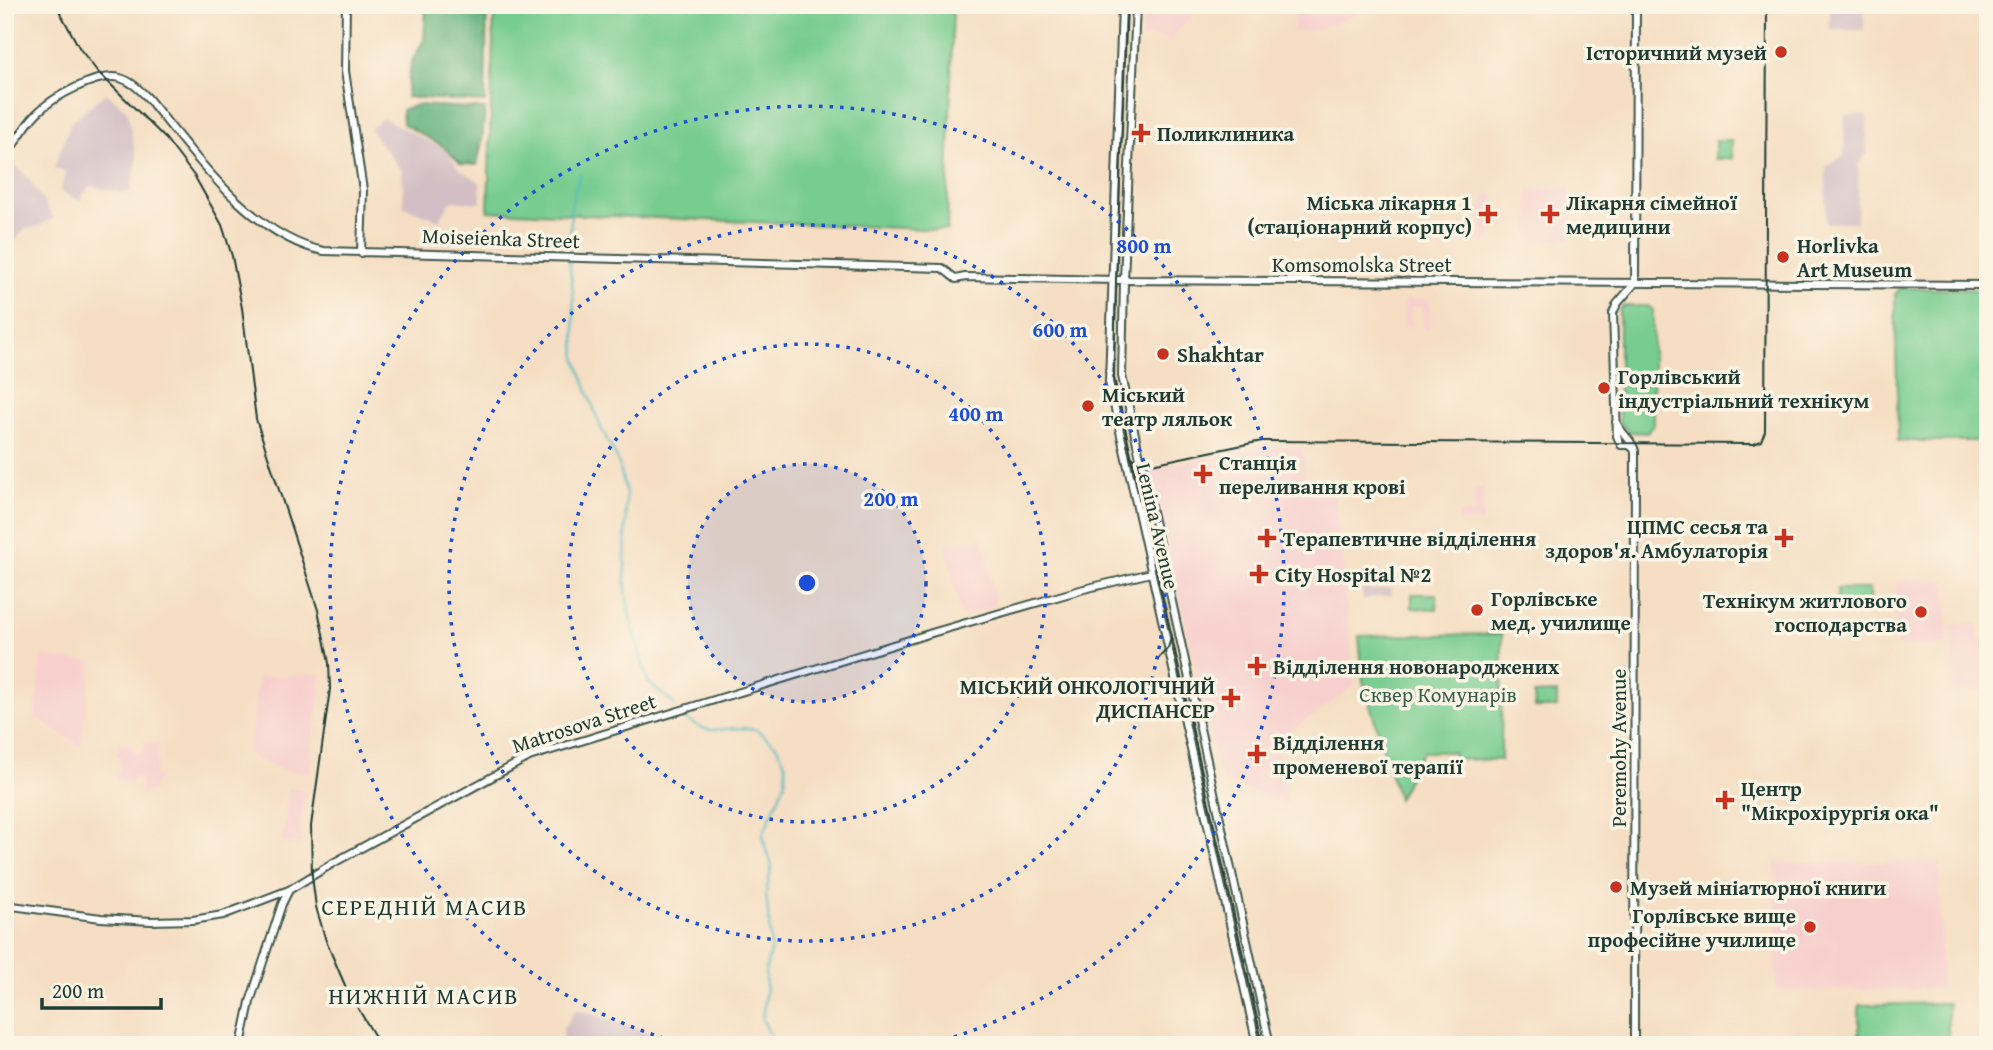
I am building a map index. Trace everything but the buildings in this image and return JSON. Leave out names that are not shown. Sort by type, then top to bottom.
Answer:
[{"type":"street","points":[[346,5],[345,71],[363,190],[361,253]]},
{"type":"street","name":"Lenina Avenue","points":[[1122,5],[1109,382],[1257,1045]]},
{"type":"street","name":"Lenina Avenue","points":[[1136,5],[1121,366],[1270,1045]]},
{"type":"street","points":[[1635,451],[1629,445],[1621,445],[1616,422],[1613,313],[1617,304],[1636,283],[1636,5]]},
{"type":"street","name":"Moiseienka Street","points":[[5,157],[37,113],[57,98],[91,81],[109,76],[127,80],[139,89],[222,186],[255,216],[306,247],[361,253],[570,257]]},
{"type":"street","name":"Komsomolska Street","points":[[570,257],[945,268],[956,279],[988,277],[1988,285]]},
{"type":"street","points":[[1616,422],[1633,443],[1635,451]]},
{"type":"street","name":"Peremohy Avenue","points":[[1634,1045],[1635,451]]},
{"type":"street","name":"Matrosova Street","points":[[5,905],[101,918],[184,921],[223,915],[289,890],[335,862],[529,757],[935,632],[1084,589],[1151,573]]},
{"type":"street","points":[[1199,788],[1213,785]]},
{"type":"street","points":[[241,1045],[250,1003],[289,890]]},
{"type":"shaded area","points":[[1143,5],[1201,5],[1169,41],[1165,37],[1142,37]]},
{"type":"shaded area","points":[[1273,5],[1371,5],[1337,23],[1309,31],[1294,31],[1294,8]]},
{"type":"shaded area","points":[[1830,5],[1864,5],[1864,30],[1830,30]]},
{"type":"shaded area","points":[[106,93],[127,110],[137,160],[131,190],[124,193],[90,186],[80,200],[60,192],[66,172],[54,168],[71,122]]},
{"type":"shaded area","points":[[1867,115],[1867,153],[1859,164],[1857,222],[1826,223],[1826,166],[1844,156],[1845,116]]},
{"type":"shaded area","points":[[383,118],[447,151],[458,168],[480,182],[481,203],[451,201],[439,220],[404,207],[402,171],[370,129]]},
{"type":"shaded area","points":[[15,166],[26,175],[54,218],[38,227],[25,229],[5,252],[5,179]]},
{"type":"shaded area","name":"Лікарня сімейної медицини","points":[[1529,189],[1570,189],[1570,240],[1529,240]]},
{"type":"shaded area","points":[[1483,194],[1495,195],[1491,241],[1486,241],[1486,244],[1482,243]]},
{"type":"shaded area","points":[[1430,299],[1430,329],[1424,329],[1424,312],[1421,307],[1411,307],[1412,327],[1404,327],[1404,300]]},
{"type":"shaded area","name":"City Hospital №2","points":[[1262,446],[1303,448],[1305,483],[1333,481],[1355,685],[1276,742],[1288,803],[1221,781],[1150,469]]},
{"type":"shaded area","points":[[1475,489],[1483,489],[1483,522],[1458,522],[1458,514],[1475,514]]},
{"type":"shaded area","points":[[983,538],[996,606],[961,615],[946,545]]},
{"type":"shaded area","points":[[1368,574],[1370,590],[1391,588],[1392,595],[1363,599],[1360,575]]},
{"type":"shaded area","name":"Технікум житлового господарства","points":[[1896,580],[1947,580],[1947,645],[1896,645]]},
{"type":"shaded area","points":[[1952,624],[1978,624],[1978,639],[1988,639],[1988,690],[1952,690]]},
{"type":"shaded area","points":[[41,656],[92,662],[81,746],[35,717]]},
{"type":"shaded area","points":[[322,674],[309,773],[282,770],[248,755],[258,677]]},
{"type":"shaded area","points":[[146,742],[159,743],[155,775],[159,777],[152,792],[140,791],[140,779],[133,777],[131,782],[117,780],[117,771],[120,771],[121,757],[117,756],[120,744],[133,745],[133,753],[141,754]]},
{"type":"shaded area","points":[[289,788],[306,792],[300,823],[301,844],[282,843]]},
{"type":"shaded area","points":[[1940,862],[1941,989],[1776,990],[1775,863]]},
{"type":"shaded area","points":[[576,1009],[689,1045],[562,1045],[563,1029]]},
{"type":"green space","points":[[426,5],[487,5],[485,102],[406,97],[411,63],[424,40]]},
{"type":"green space","points":[[494,5],[953,5],[947,230],[488,211]]},
{"type":"green space","points":[[417,105],[485,109],[477,165],[461,164],[444,147],[403,124],[402,110]]},
{"type":"green space","points":[[1715,141],[1732,141],[1732,159],[1715,159]]},
{"type":"green space","points":[[1901,288],[1988,290],[1988,441],[1898,441],[1895,294]]},
{"type":"green space","points":[[1623,306],[1648,306],[1653,310],[1653,424],[1647,433],[1629,432],[1619,423],[1619,311]]},
{"type":"green space","points":[[1837,589],[1870,589],[1870,610],[1837,610]]},
{"type":"green space","points":[[1412,594],[1437,594],[1437,609],[1412,608]]},
{"type":"green space","name":"Сквер Комунарів","points":[[1502,634],[1501,760],[1454,759],[1453,752],[1422,752],[1398,799],[1363,681],[1359,636]]},
{"type":"green space","points":[[1557,693],[1557,708],[1535,708],[1534,694]]},
{"type":"green space","points":[[1948,1003],[1948,1045],[1859,1045],[1859,1005]]},
{"type":"waterway","points":[[570,254],[571,206],[580,173]]},
{"type":"waterway","points":[[569,260],[576,358],[600,426],[618,461],[626,493],[625,581],[629,614],[648,682],[675,705]]},
{"type":"waterway","points":[[681,717],[711,730],[755,729],[776,745],[786,765],[785,783],[763,834],[772,865],[766,892],[771,948],[765,972],[762,1018],[771,1037],[770,1045]]},
{"type":"tram line","points":[[1127,5],[1114,378],[1263,1045]]},
{"type":"tram line","points":[[1130,455],[1138,463],[1147,465],[1262,441],[1754,444],[1761,441],[1765,431],[1767,5]]},
{"type":"tram line","points":[[1158,659],[1168,648],[1172,635]]},
{"type":"railway","points":[[56,5],[80,49],[97,71],[166,139],[195,177],[222,225],[232,256],[242,308],[256,419],[318,610],[329,663],[330,689],[311,826],[316,907],[326,941],[347,990],[380,1045]]},
{"type":"place","name":"Історичний музей","points":[[1781,52]]},
{"type":"place","name":"Поликлиника","points":[[1141,133]]},
{"type":"place","name":"Міська лікарня 1 (стаціонарний корпус)","points":[[1488,214]]},
{"type":"place","name":"Лікарня сімейної медицини","points":[[1550,214]]},
{"type":"place","name":"Horlivka Art Museum","points":[[1783,257]]},
{"type":"place","name":"Shakhtar","points":[[1163,354]]},
{"type":"place","name":"Горлівський індустріальний технікум","points":[[1604,388]]},
{"type":"place","name":"Міський театр ляльок","points":[[1088,406]]},
{"type":"place","name":"Станція переливання крові","points":[[1203,474]]},
{"type":"place","name":"Терапевтичне відділення","points":[[1267,538]]},
{"type":"place","name":"ЦПМС сесья та здоров'я. Амбулаторія","points":[[1784,538]]},
{"type":"place","name":"City Hospital №2","points":[[1259,574]]},
{"type":"place","name":"Горлівське мед. училище","points":[[1477,610]]},
{"type":"place","name":"Технікум житлового господарства","points":[[1921,612]]},
{"type":"place","name":"Відділення новонароджених","points":[[1257,666]]},
{"type":"place","name":"МІСЬКИЙ ОНКОЛОГІЧНИЙ ДИСПАНСЕР","points":[[1231,698]]},
{"type":"place","name":"Відділення променевої терапії","points":[[1257,754]]},
{"type":"place","name":"Центр \"Мікрохірургія ока\"","points":[[1725,800]]},
{"type":"place","name":"Музей мініатюрної книги","points":[[1616,887]]},
{"type":"place","name":"Горлівське вище професійне училище","points":[[1810,927]]},
{"type":"district","name":"СЕРЕДНІЙ МАСИВ","points":[[425,906]]},
{"type":"district","name":"НИЖНІЙ МАСИВ","points":[[424,995]]}]
